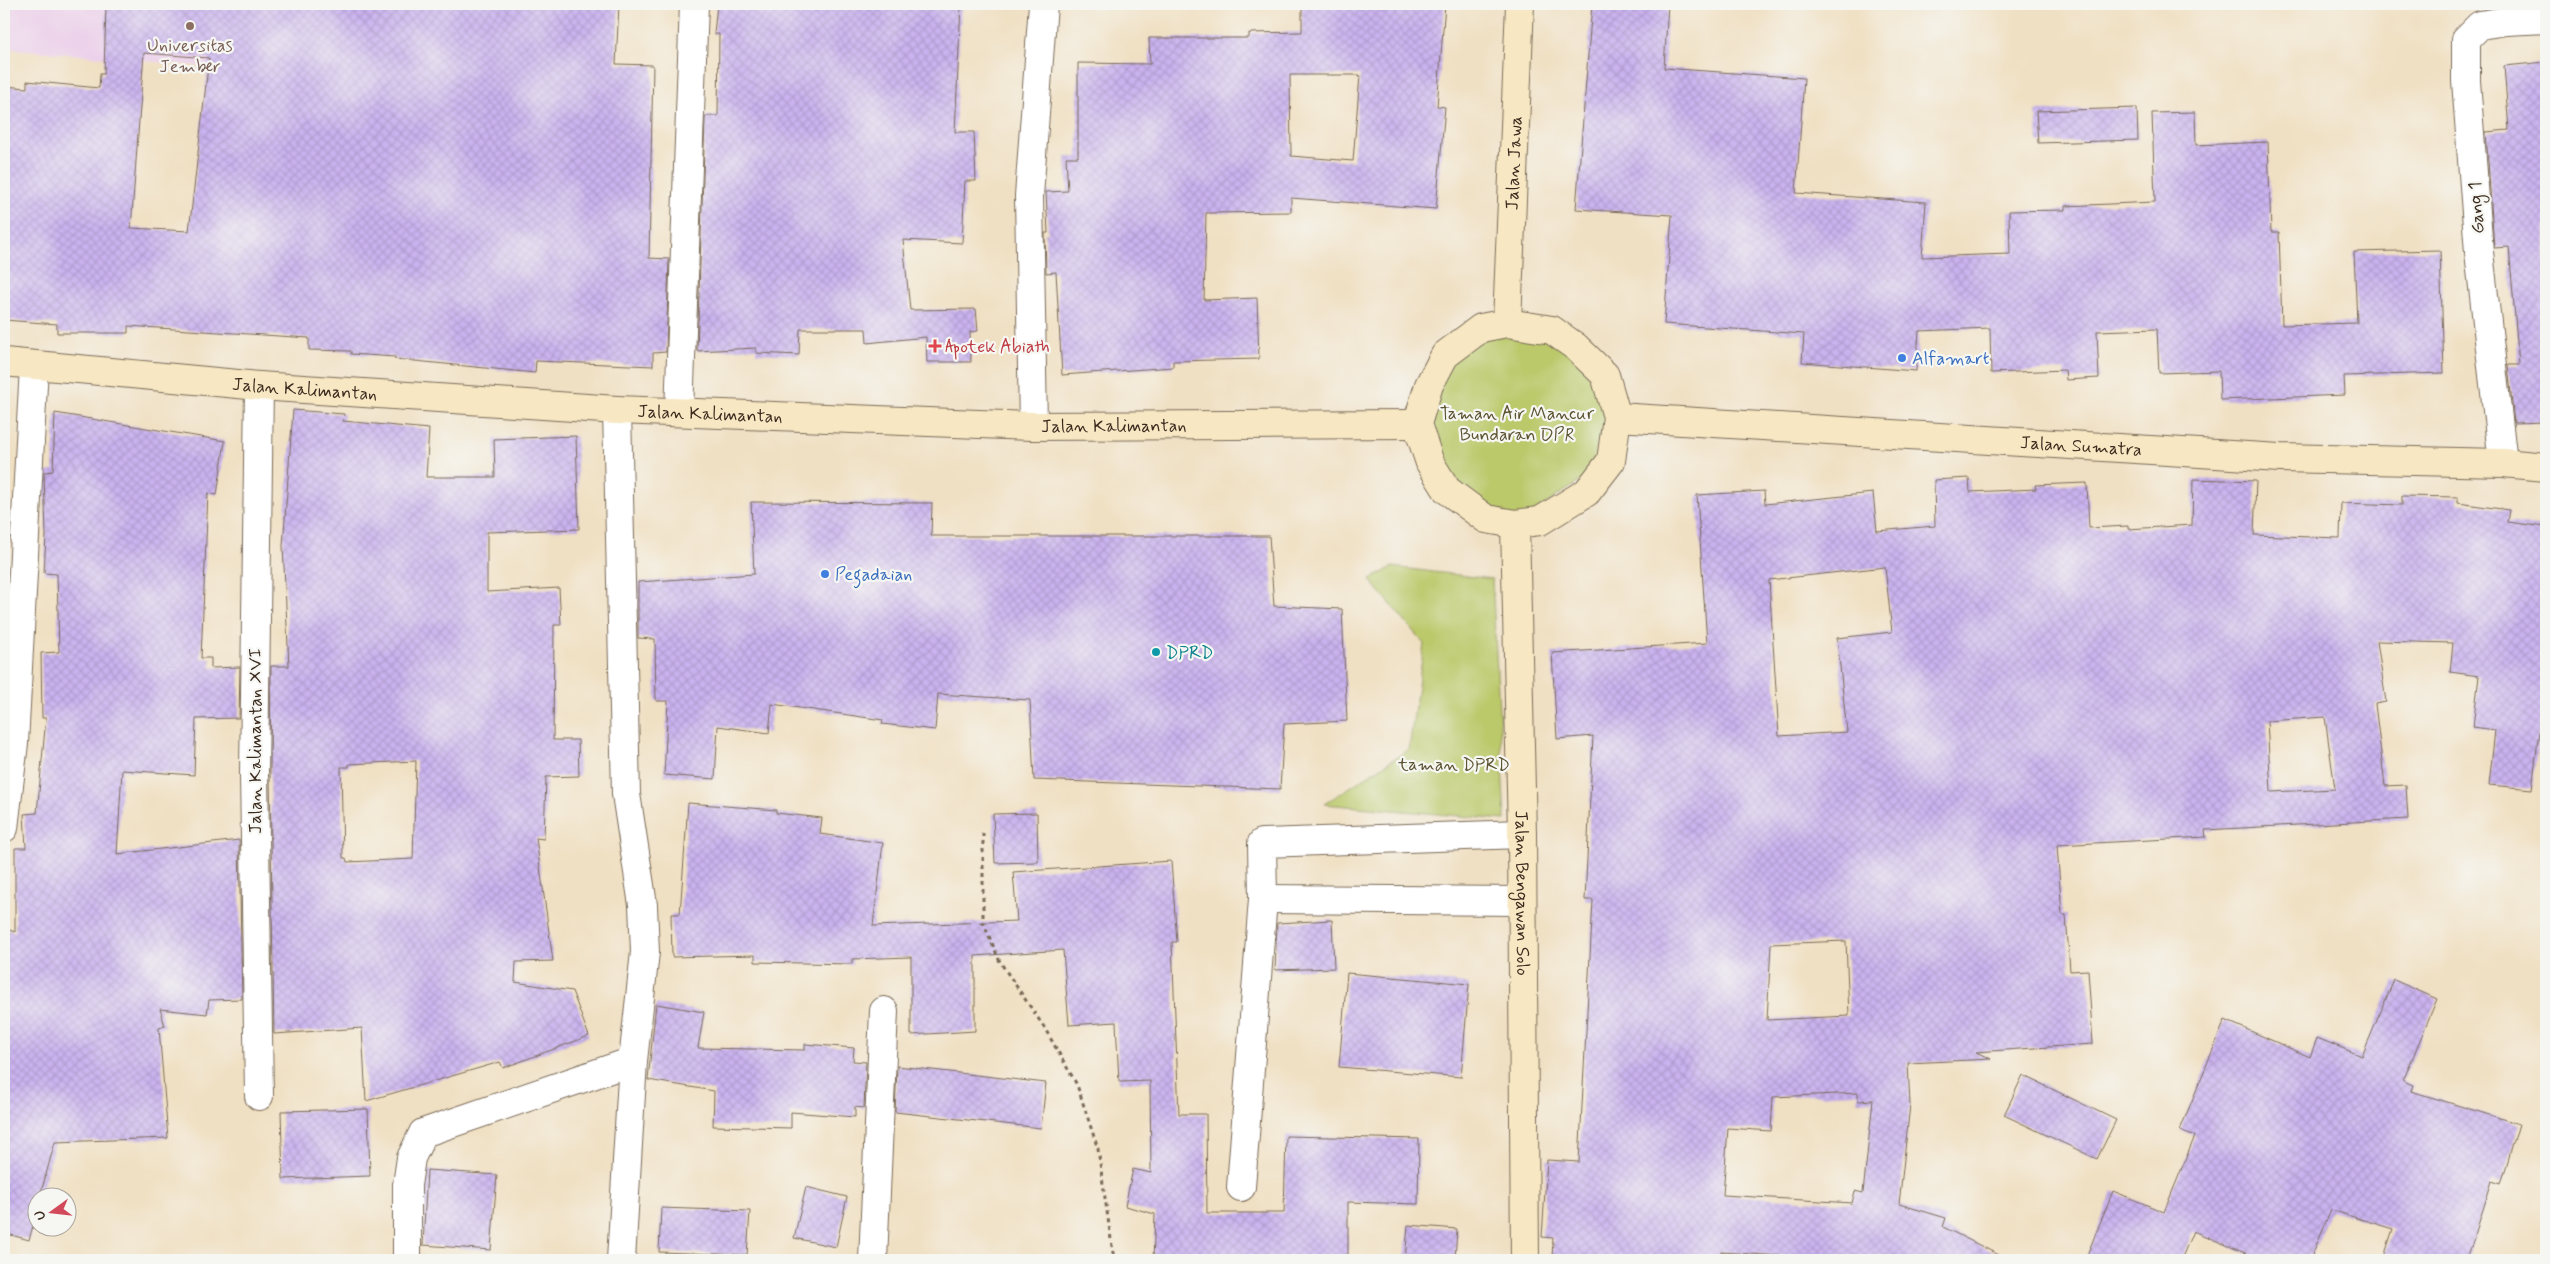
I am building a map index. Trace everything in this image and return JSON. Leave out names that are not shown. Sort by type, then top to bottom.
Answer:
[{"type":"main road","name":"Jalan Jawa","points":[[1507,323],[1520,4]]},
{"type":"main road","points":[[1507,323],[1552,330],[1576,347],[1606,375],[1617,416],[1611,460],[1587,492],[1540,521],[1514,524],[1486,518],[1448,490],[1430,464],[1417,424],[1429,385],[1445,355],[1481,328],[1507,323]]},
{"type":"main road","name":"Jalan Kalimantan","points":[[4,362],[259,386],[617,410],[1033,426],[1417,424]]},
{"type":"main road","name":"Jalan Sumatra","points":[[1617,416],[2280,458],[2503,463],[2546,467]]},
{"type":"main road","name":"Jalan Bengawan Solo","points":[[1514,524],[1522,834],[1525,1260]]},
{"type":"street","points":[[679,412],[694,4]]},
{"type":"street","points":[[1033,426],[1029,196],[1043,4]]},
{"type":"street","name":"Gang 1","points":[[2503,463],[2479,252],[2466,81],[2466,39],[2480,25],[2506,21],[2546,19]]},
{"type":"street","points":[[4,828],[14,743],[34,366]]},
{"type":"street","name":"Jalan Kalimantan XVI","points":[[259,386],[254,774],[259,1096]]},
{"type":"street","points":[[617,410],[626,794],[643,905],[645,952],[633,1061],[621,1260]]},
{"type":"street","points":[[1241,1187],[1263,899],[1262,843],[1522,834]]},
{"type":"street","points":[[1263,899],[1521,901]]},
{"type":"street","points":[[873,1260],[884,1011]]},
{"type":"street","points":[[407,1260],[407,1186],[411,1158],[423,1134],[633,1061]]},
{"type":"path","points":[[983,833],[983,922],[1000,962],[1044,1027],[1077,1085],[1098,1149],[1114,1260]]},
{"type":"shaded area","name":"Universitas Jember","points":[[4,4],[378,4],[375,82],[4,48]]},
{"type":"green space","name":"Taman Air Mancur Bundaran DPR","points":[[1552,330],[1605,375],[1611,461],[1515,524],[1430,463],[1429,385],[1463,340]]},
{"type":"green space","name":"taman DPRD","points":[[1392,567],[1492,579],[1505,820],[1324,804],[1409,749],[1424,644],[1370,580]]},
{"type":"building","points":[[106,4],[619,4],[616,64],[653,65],[649,258],[669,259],[666,352],[653,353],[653,366],[536,361],[535,373],[395,359],[395,357],[351,354],[351,351],[309,350],[309,338],[128,326],[128,333],[57,333],[57,324],[4,320],[4,86],[27,88],[27,81],[99,88],[100,74],[104,74]],"holes":[[[144,53],[209,58],[189,231],[131,228]]]},
{"type":"building","points":[[717,4],[961,4],[955,132],[974,132],[976,181],[965,181],[962,243],[903,240],[910,310],[976,309],[978,331],[970,332],[971,362],[927,362],[926,337],[867,343],[866,329],[800,329],[799,355],[756,353],[756,348],[697,351],[705,119],[706,116],[718,116],[719,34],[714,34]]},
{"type":"building","points":[[1302,4],[1445,4],[1437,106],[1445,107],[1436,209],[1291,198],[1291,212],[1206,213],[1204,300],[1257,298],[1259,359],[1173,361],[1173,367],[1062,375],[1056,272],[1046,273],[1045,233],[1048,233],[1046,192],[1068,191],[1066,157],[1078,157],[1078,63],[1150,64],[1149,38],[1249,38],[1249,33],[1302,32]],"holes":[[[1290,75],[1360,75],[1353,161],[1291,156]]]},
{"type":"building","points":[[1592,4],[1668,4],[1664,68],[1804,78],[1796,193],[1926,202],[1922,257],[2010,254],[2009,211],[2065,210],[2065,206],[2155,202],[2152,113],[2195,112],[2196,145],[2268,142],[2271,232],[2279,232],[2282,325],[2357,323],[2354,252],[2440,250],[2444,373],[2344,376],[2345,395],[2220,400],[2219,371],[2159,373],[2157,329],[2097,331],[2099,378],[2066,380],[2065,370],[1991,373],[1990,328],[1919,331],[1916,371],[1802,362],[1804,334],[1664,324],[1672,215],[1576,209]]},
{"type":"building","points":[[2546,62],[2546,422],[2514,423],[2508,365],[2519,365],[2509,247],[2494,248],[2486,132],[2509,130],[2504,66]]},
{"type":"building","points":[[2137,108],[2138,140],[2038,143],[2036,111]]},
{"type":"building","points":[[293,410],[344,414],[343,421],[429,429],[426,477],[495,477],[494,439],[576,436],[579,529],[487,532],[487,592],[559,588],[561,625],[554,625],[553,740],[578,740],[579,776],[546,777],[544,839],[536,838],[553,961],[516,962],[515,982],[572,991],[589,1036],[503,1068],[500,1062],[366,1101],[362,1028],[274,1034],[270,774],[271,666],[289,666],[283,546]],"holes":[[[416,761],[413,859],[347,862],[346,858],[343,858],[341,767],[349,767],[349,764]]]},
{"type":"building","points":[[55,413],[225,441],[217,495],[208,493],[201,658],[211,658],[211,668],[240,667],[239,718],[196,719],[194,775],[122,770],[117,854],[239,840],[242,999],[209,1000],[207,1014],[160,1009],[165,1026],[159,1028],[168,1138],[55,1142],[43,1186],[28,1186],[29,1240],[4,1233],[4,928],[15,932],[15,848],[26,848],[24,814],[37,813],[46,718],[42,718],[41,653],[59,652],[57,574],[44,573],[46,535],[44,472],[53,471]]},
{"type":"building","points":[[1969,478],[1970,492],[2036,489],[2035,485],[2087,483],[2089,528],[2128,526],[2128,529],[2192,525],[2193,479],[2256,481],[2254,535],[2340,538],[2341,503],[2402,505],[2402,496],[2458,497],[2458,503],[2509,510],[2507,522],[2546,527],[2546,691],[2544,690],[2532,789],[2489,785],[2495,730],[2473,727],[2479,676],[2450,672],[2453,643],[2377,641],[2386,702],[2375,704],[2385,786],[2406,785],[2408,819],[2205,830],[2206,837],[2057,845],[2062,915],[2066,915],[2070,971],[2088,970],[2093,1044],[1976,1052],[1991,1059],[1908,1063],[1910,1105],[1899,1204],[1946,1218],[1943,1227],[2009,1260],[1839,1260],[1721,1252],[1720,1260],[1552,1260],[1553,1238],[1542,1237],[1547,1160],[1579,1162],[1593,900],[1585,900],[1593,736],[1557,739],[1552,653],[1707,643],[1697,495],[1764,491],[1765,504],[1873,493],[1877,531],[1935,526],[1934,480]],"holes":[[[1885,567],[1892,632],[1837,638],[1847,732],[1779,736],[1769,580]],[[2325,717],[2335,789],[2271,792],[2267,721]],[[1846,941],[1849,1016],[1767,1020],[1771,944]],[[1858,1093],[1858,1101],[1873,1100],[1863,1193],[1855,1191],[1852,1203],[1723,1195],[1728,1128],[1771,1131],[1773,1097]]]},
{"type":"building","points":[[751,502],[932,503],[931,536],[1269,536],[1274,606],[1342,609],[1347,721],[1284,724],[1280,789],[1034,780],[1030,700],[938,694],[935,730],[882,724],[883,720],[772,704],[769,733],[718,726],[715,779],[664,775],[668,701],[656,701],[655,639],[638,638],[638,582],[754,574]]},
{"type":"building","points":[[688,803],[776,810],[776,813],[822,818],[820,834],[883,843],[873,926],[1017,921],[1013,872],[1171,861],[1177,942],[1172,942],[1179,1114],[1206,1114],[1207,1213],[1284,1213],[1286,1136],[1419,1139],[1418,1204],[1348,1202],[1348,1260],[1153,1260],[1155,1214],[1125,1206],[1133,1169],[1151,1173],[1150,1081],[1119,1082],[1116,1022],[1069,1025],[1063,950],[975,956],[975,1031],[911,1035],[911,957],[852,959],[852,964],[755,962],[755,955],[672,957],[671,914],[680,914]]},
{"type":"building","points":[[1037,813],[1038,862],[995,863],[993,814]]},
{"type":"building","points":[[1332,920],[1334,968],[1275,970],[1277,923]]},
{"type":"building","points":[[1347,973],[1469,984],[1461,1077],[1339,1067]]},
{"type":"building","points":[[2394,980],[2437,999],[2403,1081],[2413,1085],[2411,1091],[2519,1124],[2501,1184],[2492,1181],[2467,1260],[2383,1260],[2393,1229],[2331,1210],[2310,1260],[2262,1260],[2193,1231],[2181,1260],[2085,1260],[2113,1191],[2164,1212],[2195,1136],[2180,1130],[2225,1020],[2310,1057],[2317,1038],[2362,1056]]},
{"type":"building","points":[[656,1004],[704,1012],[698,1048],[805,1050],[805,1044],[854,1048],[853,1061],[866,1062],[864,1108],[855,1107],[855,1117],[791,1112],[791,1128],[713,1126],[714,1091],[648,1080]]},
{"type":"building","points":[[897,1066],[1046,1083],[1041,1128],[895,1112]]},
{"type":"building","points":[[2023,1075],[2116,1120],[2097,1159],[2004,1115]]},
{"type":"building","points":[[368,1109],[370,1176],[283,1179],[281,1111]]},
{"type":"building","points":[[427,1170],[497,1175],[491,1250],[423,1245]]},
{"type":"building","points":[[806,1187],[847,1197],[836,1247],[794,1238]]},
{"type":"building","points":[[661,1208],[750,1211],[747,1255],[659,1252]]},
{"type":"building","points":[[1408,1225],[1457,1229],[1455,1260],[1405,1260]]},
{"type":"place","name":"Universitas Jember","points":[[190,26]]},
{"type":"place","name":"Apotek Abiath","points":[[935,346]]},
{"type":"place","name":"Alfamart","points":[[1902,358]]},
{"type":"place","name":"Pegadaian","points":[[825,574]]},
{"type":"place","name":"DPRD","points":[[1156,652]]}]
